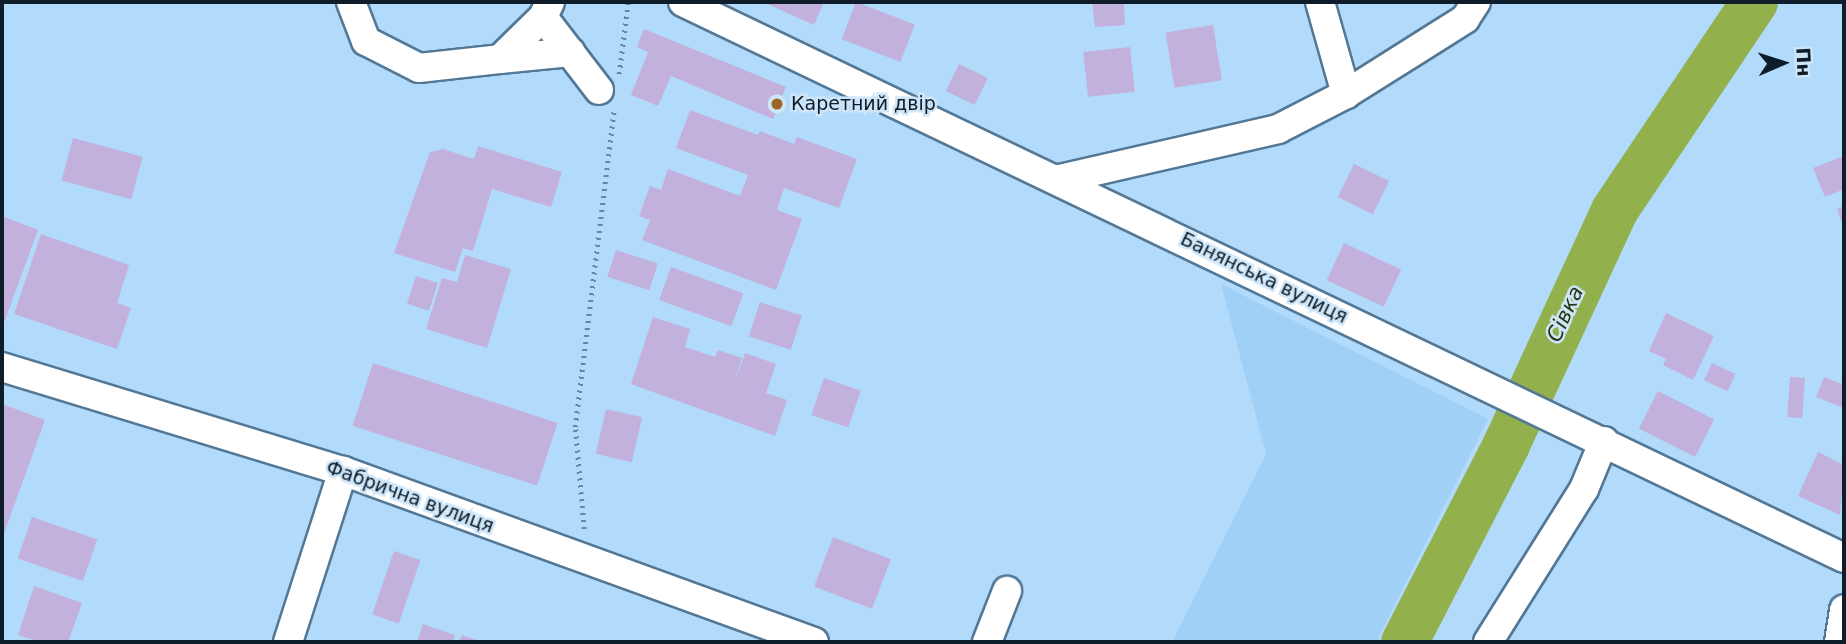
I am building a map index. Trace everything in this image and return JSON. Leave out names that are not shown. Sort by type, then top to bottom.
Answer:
[{"type":"street","points":[[351,2],[366,41],[419,68],[571,52]]},
{"type":"street","name":"Банянська вулиця","points":[[683,2],[1060,179],[1844,558]]},
{"type":"street","points":[[1320,2],[1346,94]]},
{"type":"street","points":[[1060,179],[1279,129],[1346,94],[1465,19],[1476,2]]},
{"type":"street","points":[[500,58],[546,9],[571,52],[611,91]]},
{"type":"street","name":"Фабрична вулиця","points":[[2,367],[343,471],[814,642]]},
{"type":"street","points":[[1488,642],[1584,489],[1604,441]]},
{"type":"street","points":[[288,642],[343,471]]},
{"type":"street","points":[[987,642],[1007,592]]},
{"type":"street","points":[[1839,642],[1844,609]]},
{"type":"path","points":[[587,560],[575,427],[611,91],[628,2]]},
{"type":"shaded area","points":[[1221,284],[1488,419],[1376,642],[1172,642],[1266,454]]},
{"type":"building","points":[[763,2],[824,2],[814,25]]},
{"type":"building","points":[[856,2],[915,25],[900,62],[842,39]]},
{"type":"building","points":[[1092,2],[1124,2],[1125,25],[1095,27]]},
{"type":"building","points":[[1213,25],[1222,80],[1174,88],[1166,33]]},
{"type":"building","points":[[644,29],[786,87],[773,119],[671,76],[658,106],[631,95],[648,52],[637,47]]},
{"type":"building","points":[[1130,47],[1135,92],[1088,97],[1083,52]]},
{"type":"building","points":[[959,64],[988,78],[975,105],[946,91]]},
{"type":"building","points":[[690,110],[758,135],[760,131],[794,144],[797,137],[857,159],[839,208],[784,188],[777,210],[802,219],[776,290],[642,240],[650,220],[639,216],[650,186],[661,190],[668,169],[740,196],[748,175],[676,148]]},
{"type":"building","points":[[73,138],[143,157],[131,199],[62,181]]},
{"type":"building","points":[[478,146],[562,172],[551,207],[492,189],[473,251],[463,248],[455,272],[394,253],[430,152],[443,149],[474,159]]},
{"type":"building","points":[[1844,156],[1844,189],[1825,197],[1813,168]]},
{"type":"building","points":[[1354,164],[1389,181],[1373,214],[1338,197]]},
{"type":"building","points":[[1844,206],[1844,228],[1837,209]]},
{"type":"building","points":[[2,216],[38,230],[2,328]]},
{"type":"building","points":[[41,234],[129,265],[117,303],[131,308],[117,349],[14,314]]},
{"type":"building","points":[[1344,243],[1401,270],[1384,307],[1327,280]]},
{"type":"building","points":[[616,250],[658,264],[649,290],[607,277]]},
{"type":"building","points":[[465,255],[511,269],[487,348],[426,329],[442,278],[457,282]]},
{"type":"building","points":[[671,267],[743,293],[731,326],[659,300]]},
{"type":"building","points":[[416,276],[438,283],[429,311],[407,304]]},
{"type":"building","points":[[760,302],[802,316],[791,350],[749,336]]},
{"type":"building","points":[[1666,313],[1714,336],[1693,380],[1663,365],[1666,359],[1649,351]]},
{"type":"building","points":[[653,317],[690,329],[685,347],[715,357],[718,350],[742,358],[733,386],[745,353],[776,364],[766,393],[787,400],[775,436],[631,384]]},
{"type":"building","points":[[373,363],[558,423],[537,486],[353,426]]},
{"type":"building","points":[[1712,363],[1736,374],[1728,391],[1704,380]]},
{"type":"building","points":[[1790,377],[1805,378],[1802,418],[1787,417]]},
{"type":"building","points":[[1824,377],[1844,385],[1844,408],[1816,397]]},
{"type":"building","points":[[824,378],[861,391],[848,428],[811,415]]},
{"type":"building","points":[[1658,391],[1714,420],[1695,457],[1639,428]]},
{"type":"building","points":[[2,404],[45,420],[2,539]]},
{"type":"building","points":[[606,409],[642,417],[632,462],[596,454]]},
{"type":"building","points":[[1818,452],[1844,465],[1840,515],[1798,496]]},
{"type":"building","points":[[32,517],[97,539],[83,581],[18,559]]},
{"type":"building","points":[[833,537],[891,559],[872,609],[814,586]]},
{"type":"building","points":[[394,551],[420,560],[399,623],[372,614]]},
{"type":"building","points":[[34,586],[82,603],[68,642],[39,642],[18,635]]},
{"type":"building","points":[[423,624],[455,635],[453,642],[417,642]]},
{"type":"building","points":[[462,635],[483,642],[459,642]]},
{"type":"waterway","name":"Сівка","points":[[1404,642],[1506,444],[1614,210],[1754,2]]},
{"type":"place","name":"Каретний двір","points":[[777,104]]}]
